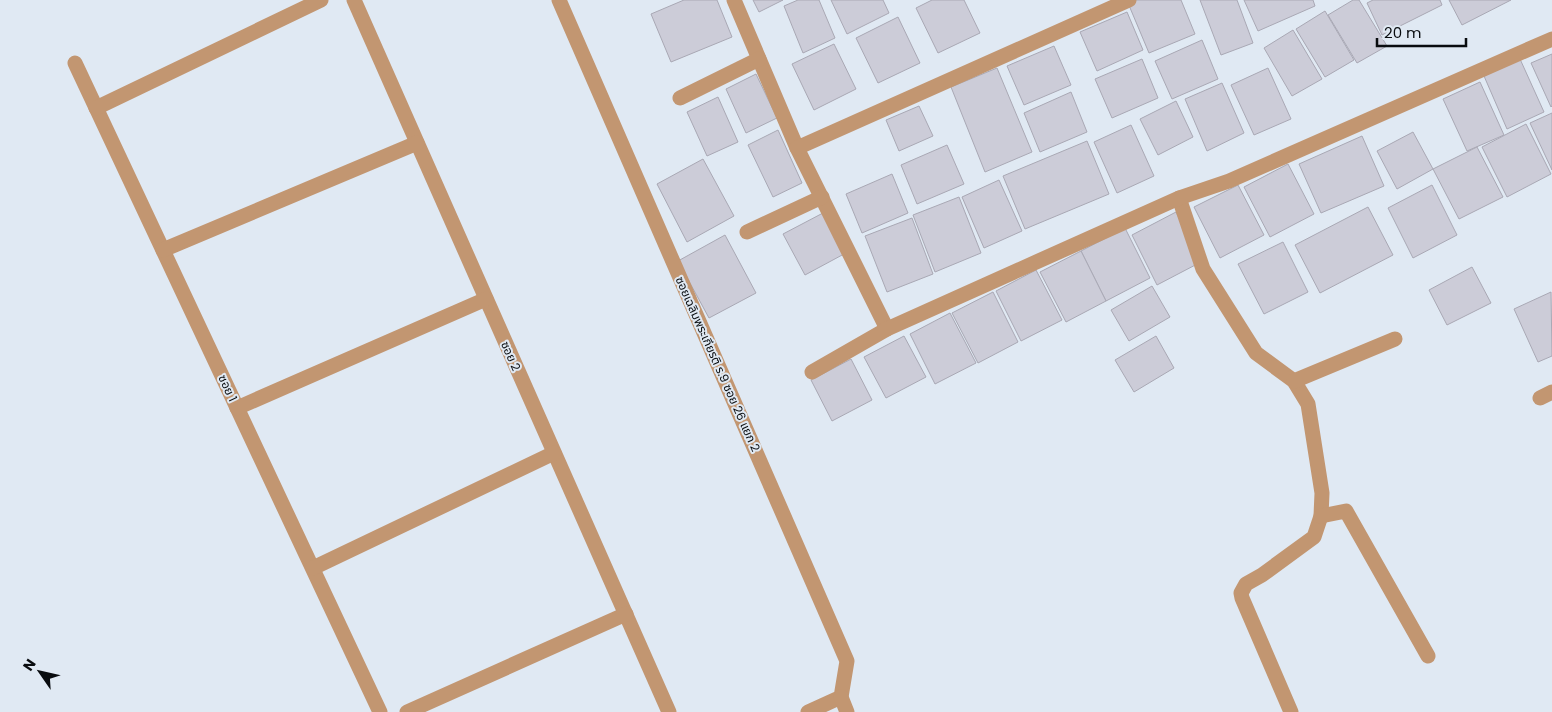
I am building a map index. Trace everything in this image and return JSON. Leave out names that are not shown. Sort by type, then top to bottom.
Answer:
[{"type":"street","points":[[96,108],[321,0]]},
{"type":"street","name":"ซอย 2","points":[[354,0],[669,712]]},
{"type":"street","name":"ซอยเฉลิมพระเกียรติ ร.9 ซอย 26 แยก 2","points":[[559,0],[847,661],[841,697]]},
{"type":"street","points":[[734,0],[797,148],[887,329]]},
{"type":"street","points":[[797,148],[1129,0]]},
{"type":"street","points":[[812,372],[887,329],[1179,198],[1229,181],[1552,39]]},
{"type":"street","points":[[680,98],[759,59]]},
{"type":"street","name":"ซอย 1","points":[[75,64],[380,712]]},
{"type":"street","points":[[163,250],[417,143]]},
{"type":"street","points":[[748,232],[822,197]]},
{"type":"street","points":[[1179,198],[1202,270],[1256,353],[1294,381],[1308,404],[1322,493],[1321,516],[1314,537],[1262,575],[1246,584],[1241,593],[1291,712]]},
{"type":"street","points":[[237,408],[486,299]]},
{"type":"street","points":[[1294,381],[1395,339]]},
{"type":"street","points":[[313,568],[554,453]]},
{"type":"street","points":[[1321,516],[1346,511],[1428,656]]},
{"type":"street","points":[[408,712],[626,614]]},
{"type":"street","points":[[808,712],[841,697],[847,712]]},
{"type":"building","points":[[684,0],[717,0],[732,37],[671,62],[651,14]]},
{"type":"building","points":[[753,0],[783,0],[759,12]]},
{"type":"building","points":[[798,0],[819,0],[835,38],[803,53],[784,6]]},
{"type":"building","points":[[831,0],[883,0],[889,13],[847,34]]},
{"type":"building","points":[[932,0],[964,0],[980,33],[938,53],[916,8]]},
{"type":"building","points":[[1135,0],[1181,0],[1195,34],[1149,53],[1128,3]]},
{"type":"building","points":[[1200,0],[1237,0],[1253,43],[1221,55]]},
{"type":"building","points":[[1244,0],[1313,0],[1315,6],[1258,31]]},
{"type":"building","points":[[1353,0],[1359,0],[1387,46],[1357,63],[1328,15]]},
{"type":"building","points":[[1373,0],[1440,0],[1442,5],[1382,35],[1367,3]]},
{"type":"building","points":[[1449,0],[1511,0],[1462,25]]},
{"type":"building","points":[[1325,11],[1354,60],[1325,77],[1296,29]]},
{"type":"building","points":[[1127,12],[1143,50],[1097,71],[1080,32]]},
{"type":"building","points":[[898,17],[920,63],[878,83],[856,38]]},
{"type":"building","points":[[1293,30],[1322,79],[1292,96],[1264,48]]},
{"type":"building","points":[[1202,40],[1218,79],[1172,99],[1155,61]]},
{"type":"building","points":[[834,44],[856,89],[814,110],[792,64]]},
{"type":"building","points":[[1054,46],[1071,85],[1024,105],[1007,66]]},
{"type":"building","points":[[1552,54],[1552,106],[1551,107],[1531,63]]},
{"type":"building","points":[[1142,59],[1158,98],[1112,118],[1095,79]]},
{"type":"building","points":[[1520,59],[1544,112],[1507,129],[1484,76]]},
{"type":"building","points":[[997,68],[1032,152],[985,172],[951,87]]},
{"type":"building","points":[[1268,68],[1291,119],[1254,135],[1231,85]]},
{"type":"building","points":[[756,74],[777,118],[746,133],[726,89]]},
{"type":"building","points":[[1480,82],[1504,135],[1467,151],[1443,99]]},
{"type":"building","points":[[1222,83],[1244,133],[1207,151],[1185,99]]},
{"type":"building","points":[[1071,92],[1087,132],[1040,152],[1024,113]]},
{"type":"building","points":[[718,97],[738,142],[707,156],[687,112]]},
{"type":"building","points":[[1176,101],[1193,137],[1158,155],[1140,119]]},
{"type":"building","points":[[919,106],[933,136],[899,151],[886,120]]},
{"type":"building","points":[[1552,113],[1552,170],[1530,123]]},
{"type":"building","points":[[1526,124],[1551,174],[1507,197],[1482,147]]},
{"type":"building","points":[[1131,125],[1154,176],[1117,193],[1094,142]]},
{"type":"building","points":[[778,130],[802,183],[773,197],[748,145]]},
{"type":"building","points":[[1413,132],[1433,169],[1397,189],[1377,151]]},
{"type":"building","points":[[1362,136],[1384,186],[1321,213],[1299,164]]},
{"type":"building","points":[[1087,141],[1109,194],[1025,229],[1003,176]]},
{"type":"building","points":[[947,145],[964,184],[917,204],[901,165]]},
{"type":"building","points":[[1477,147],[1503,197],[1459,219],[1433,169]]},
{"type":"building","points":[[703,159],[734,216],[687,242],[657,184]]},
{"type":"building","points":[[1288,164],[1314,214],[1270,237],[1244,187]]},
{"type":"building","points":[[892,174],[908,213],[862,233],[846,194]]},
{"type":"building","points":[[999,180],[1022,231],[984,248],[962,197]]},
{"type":"building","points":[[1238,185],[1264,235],[1220,258],[1194,207]]},
{"type":"building","points":[[1432,185],[1457,235],[1413,258],[1388,208]]},
{"type":"building","points":[[959,197],[981,253],[935,272],[913,215]]},
{"type":"building","points":[[1368,207],[1393,255],[1320,293],[1295,245]]},
{"type":"building","points":[[1176,212],[1201,262],[1157,285],[1132,235]]},
{"type":"building","points":[[823,213],[844,254],[805,275],[783,234]]},
{"type":"building","points":[[912,218],[933,274],[887,292],[865,236]]},
{"type":"building","points":[[1125,228],[1150,278],[1106,301],[1081,251]]},
{"type":"building","points":[[725,235],[756,293],[709,318],[678,261]]},
{"type":"building","points":[[1283,242],[1308,292],[1264,314],[1238,264]]},
{"type":"building","points":[[1081,251],[1106,301],[1066,322],[1040,272]]},
{"type":"building","points":[[1472,267],[1491,303],[1447,325],[1429,290]]},
{"type":"building","points":[[1036,270],[1062,320],[1021,341],[996,291]]},
{"type":"building","points":[[1152,286],[1170,317],[1129,341],[1111,310]]},
{"type":"building","points":[[993,292],[1018,342],[978,363],[952,313]]},
{"type":"building","points":[[1551,292],[1552,356],[1538,362],[1514,309]]},
{"type":"building","points":[[950,313],[976,363],[935,384],[910,334]]},
{"type":"building","points":[[904,336],[926,377],[886,398],[864,357]]},
{"type":"building","points":[[1156,336],[1174,368],[1134,392],[1115,360]]},
{"type":"building","points":[[851,359],[872,400],[832,421],[811,380]]}]
